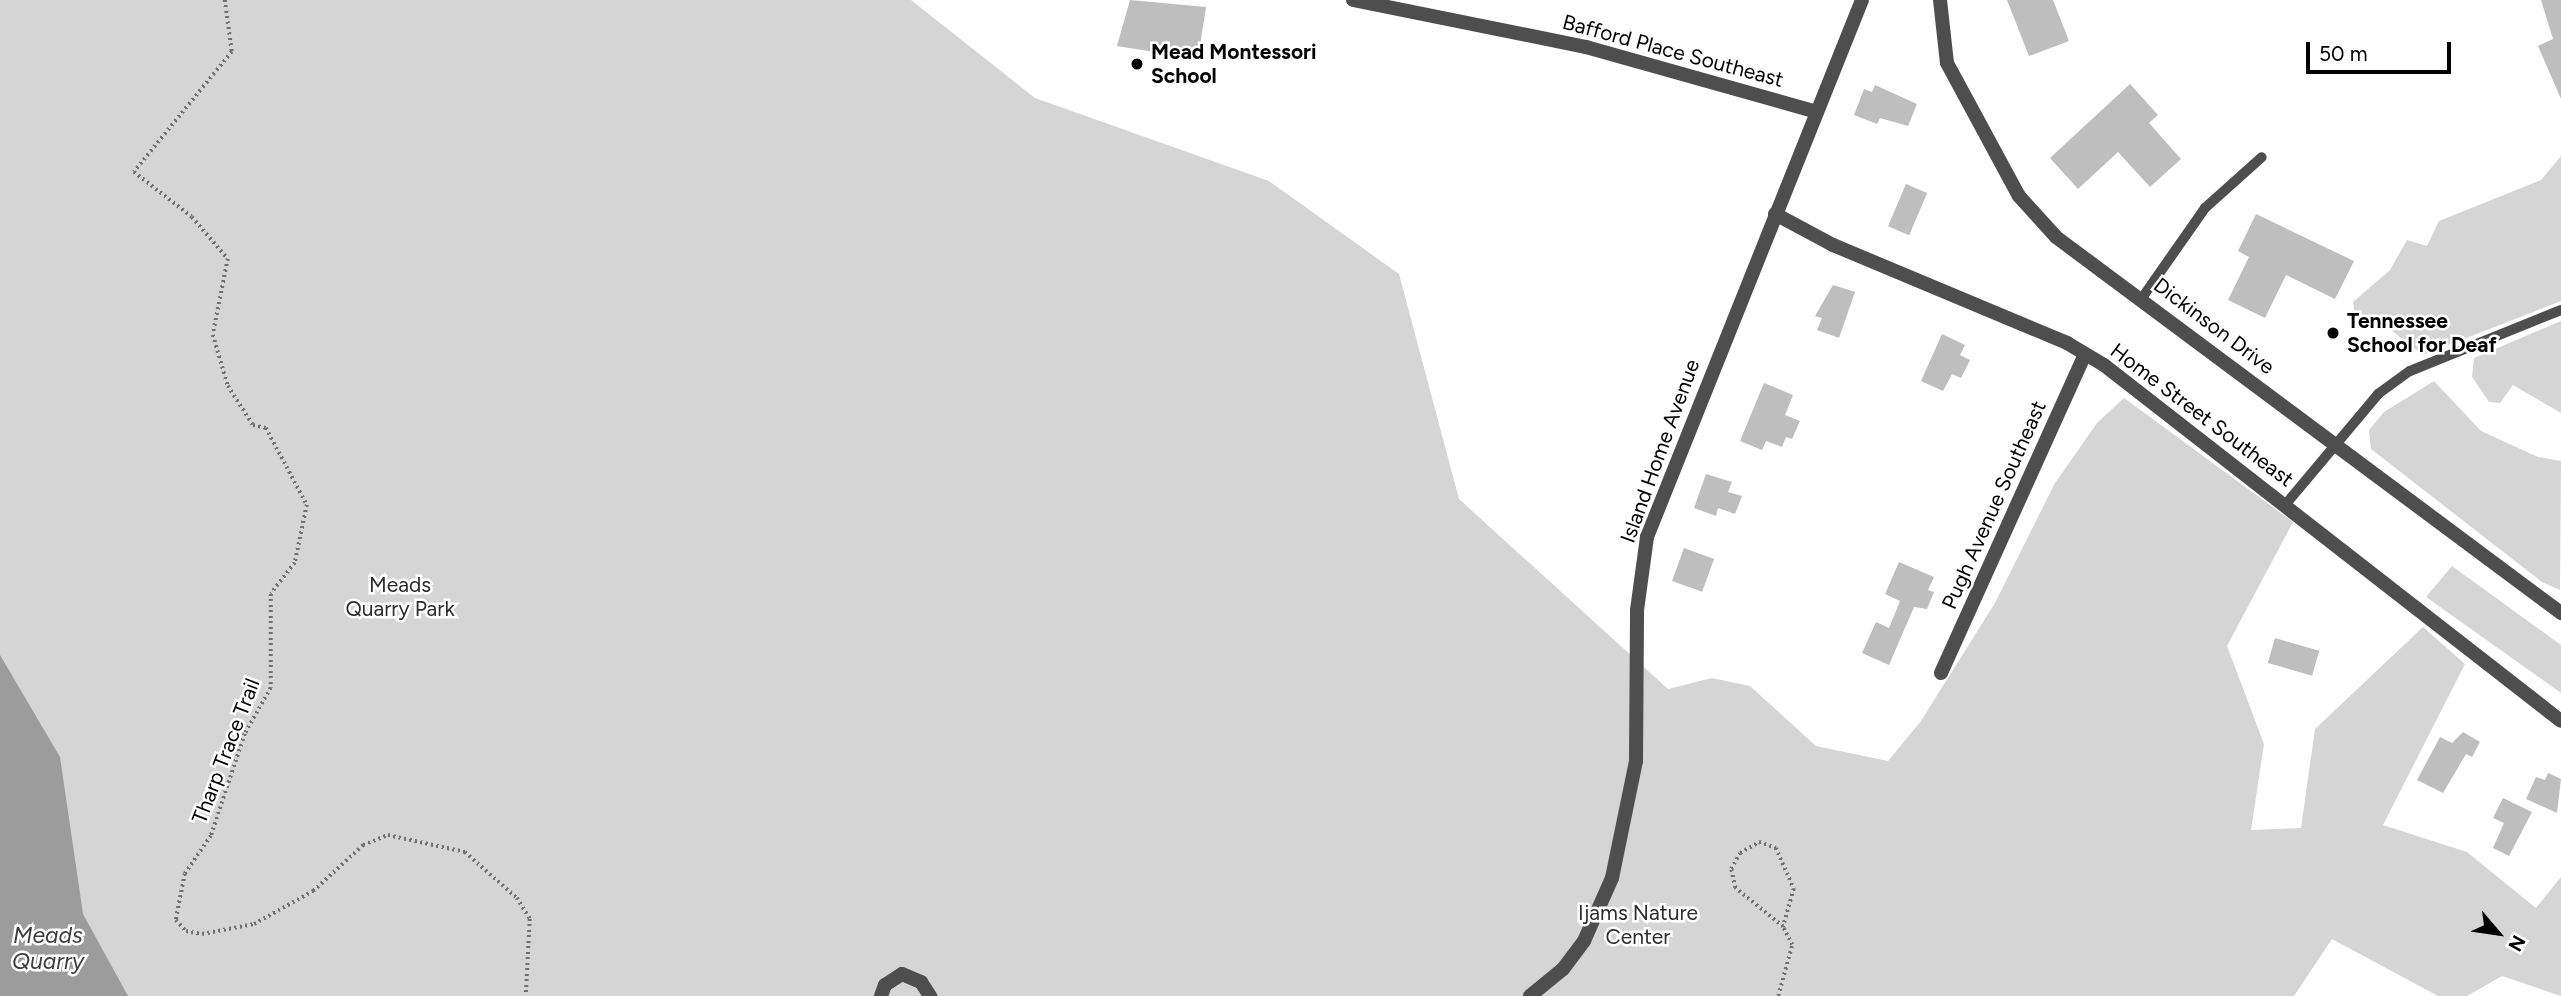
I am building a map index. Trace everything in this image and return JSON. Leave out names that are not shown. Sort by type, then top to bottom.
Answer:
[{"type":"street","name":"Bafford Place Southeast","points":[[1353,0],[1586,47],[1817,112]]},
{"type":"street","name":"Island Home Avenue","points":[[1530,996],[1563,969],[1584,941],[1612,878],[1636,761],[1637,610],[1647,537],[1863,0]]},
{"type":"street","name":"Dickinson Drive","points":[[1940,0],[1947,63],[2019,196],[2056,237],[2142,298],[2561,613]]},
{"type":"street","name":"Home Street Southeast","points":[[1775,214],[1833,245],[2085,354],[2285,505],[2561,721]]},
{"type":"street","name":"Pugh Avenue Southeast","points":[[1941,673],[2085,354]]},
{"type":"street","points":[[881,996],[885,985],[902,974],[921,982],[930,996]]},
{"type":"lane","points":[[2142,298],[2205,208],[2262,157]]},
{"type":"lane","points":[[2285,505],[2334,442],[2378,394],[2410,371],[2561,310]]},
{"type":"path","name":"Tharp Trace Trail","points":[[225,0],[232,52],[134,172],[192,217],[228,259],[213,335],[228,386],[253,425],[266,428],[307,505],[295,563],[271,594],[271,688],[245,734],[211,836],[185,874],[176,920],[186,931],[202,934],[254,925],[313,891],[363,845],[388,835],[464,852],[517,898],[530,919],[526,996]]},
{"type":"path","points":[[1778,996],[1791,945],[1783,927],[1735,888],[1731,869],[1740,853],[1759,842],[1776,848],[1794,888],[1783,927]]},
{"type":"green space","points":[[0,0],[911,0],[1035,98],[1269,181],[1399,274],[1459,499],[1668,689],[1712,678],[1750,686],[1816,746],[1888,761],[1921,721],[1995,603],[2055,483],[2097,423],[2124,398],[2293,522],[2227,646],[2264,744],[2251,830],[2301,828],[2315,729],[2423,627],[2465,664],[2383,825],[2467,852],[2536,908],[2561,877],[2561,996],[2502,976],[2467,996],[2438,996],[2332,939],[2294,996],[0,996]]},
{"type":"green space","points":[[2561,156],[2561,301],[2423,355],[2387,327],[2357,327],[2353,302],[2390,270],[2407,240],[2427,246],[2439,221],[2541,180]]},
{"type":"green space","points":[[2561,321],[2561,413],[2513,385],[2500,403],[2489,402],[2472,377],[2474,358]]},
{"type":"green space","points":[[2434,381],[2481,431],[2538,457],[2561,461],[2560,590],[2542,582],[2371,449],[2369,430],[2384,412]]},
{"type":"green space","points":[[2452,566],[2561,645],[2561,693],[2426,597]]},
{"type":"water","name":"Meads Quarry","points":[[0,655],[60,757],[83,914],[128,996],[0,996]]},
{"type":"building","points":[[1130,0],[1206,7],[1198,59],[1117,46]]},
{"type":"building","points":[[2007,0],[2053,0],[2069,41],[2029,56]]},
{"type":"building","points":[[2541,0],[2561,0],[2561,99],[2538,46],[2553,39]]},
{"type":"building","points":[[2130,84],[2158,115],[2149,123],[2181,159],[2150,187],[2118,152],[2078,189],[2050,158]]},
{"type":"building","points":[[1875,85],[1917,104],[1908,126],[1880,118],[1877,124],[1854,115],[1864,89],[1872,92]]},
{"type":"building","points":[[1906,184],[1927,193],[1909,235],[1888,226]]},
{"type":"building","points":[[2256,214],[2354,261],[2335,299],[2286,275],[2265,318],[2228,300],[2249,257],[2238,251]]},
{"type":"building","points":[[1833,285],[1855,292],[1839,338],[1817,330],[1822,318],[1815,316]]},
{"type":"building","points":[[1942,334],[1965,345],[1960,355],[1970,360],[1961,378],[1952,374],[1943,391],[1921,381]]},
{"type":"building","points":[[1764,383],[1793,395],[1785,415],[1800,421],[1792,439],[1786,437],[1782,447],[1766,441],[1762,450],[1740,441]]},
{"type":"building","points":[[1706,474],[1732,482],[1728,492],[1742,496],[1735,514],[1718,508],[1716,516],[1694,508]]},
{"type":"building","points":[[1684,548],[1714,559],[1702,592],[1672,581]]},
{"type":"building","points":[[1899,562],[1934,577],[1928,590],[1934,592],[1927,609],[1914,607],[1889,665],[1862,653],[1876,622],[1889,628],[1900,601],[1885,594]]},
{"type":"building","points":[[2275,638],[2319,651],[2312,676],[2268,663]]},
{"type":"building","points":[[2463,732],[2480,742],[2472,757],[2466,754],[2443,793],[2417,780],[2440,737],[2452,743]]},
{"type":"building","points":[[2548,773],[2561,779],[2557,813],[2526,799],[2536,777],[2545,780]]},
{"type":"building","points":[[2503,798],[2532,812],[2509,856],[2493,848],[2504,823],[2493,818]]},
{"type":"place","name":"Mead Montessori School","points":[[1137,64]]},
{"type":"place","name":"Tennessee School for Deaf","points":[[2333,333]]},
{"type":"park label","name":"Meads Quarry Park","points":[[400,597]]},
{"type":"park label","name":"Ijams Nature Center","points":[[1638,925]]}]
